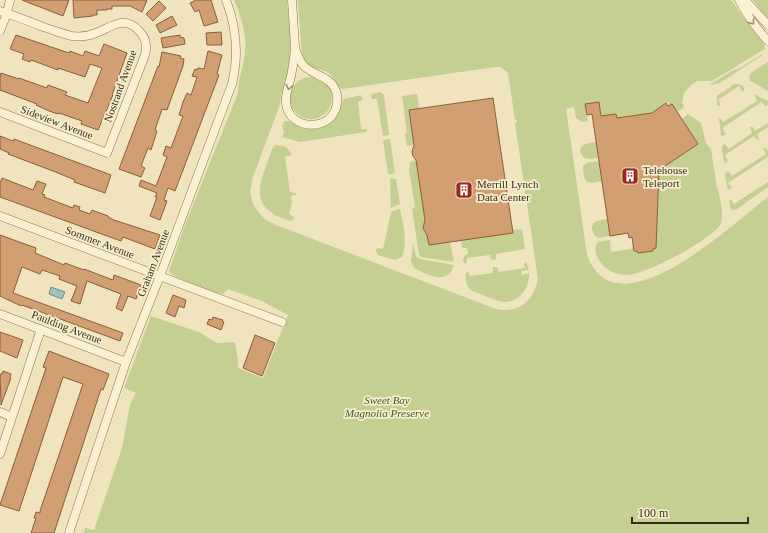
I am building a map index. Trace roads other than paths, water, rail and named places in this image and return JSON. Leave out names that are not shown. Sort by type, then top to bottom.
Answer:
[{"type":"street","points":[[0,31],[3,12],[10,0]]},
{"type":"street","name":"Graham Avenue","points":[[69,533],[126,362],[232,84],[235,71],[237,43],[235,28],[226,0]]},
{"type":"street","points":[[292,0],[295,49],[293,67],[286,98],[287,110],[302,124],[310,126],[319,125],[326,122],[336,110],[338,95],[328,80],[305,67],[295,49]]},
{"type":"street","points":[[739,0],[754,25],[768,41]]},
{"type":"street","points":[[745,0],[768,24]]},
{"type":"street","name":"Nostrand Avenue","points":[[3,12],[67,35],[87,35],[96,33],[114,24],[121,23],[132,25],[142,34],[146,52],[107,153]]},
{"type":"street","name":"Sideview Avenue","points":[[0,112],[107,153]]},
{"type":"street","name":"Sommer Avenue","points":[[0,216],[282,322]]},
{"type":"street","name":"Paulding Avenue","points":[[0,314],[126,362]]},
{"type":"street","points":[[0,454],[42,329]]},
{"type":"street","points":[[0,412],[12,417]]},
{"type":"water","points":[[51,287],[65,292],[62,299],[49,294]]},
{"type":"place","name":"Telehouse Teleport","points":[[630,176]]},
{"type":"place","name":"Merrill Lynch Data Center","points":[[464,190]]},
{"type":"park label","name":"Sweet Bay Magnolia Preserve","points":[[387,406]]}]
